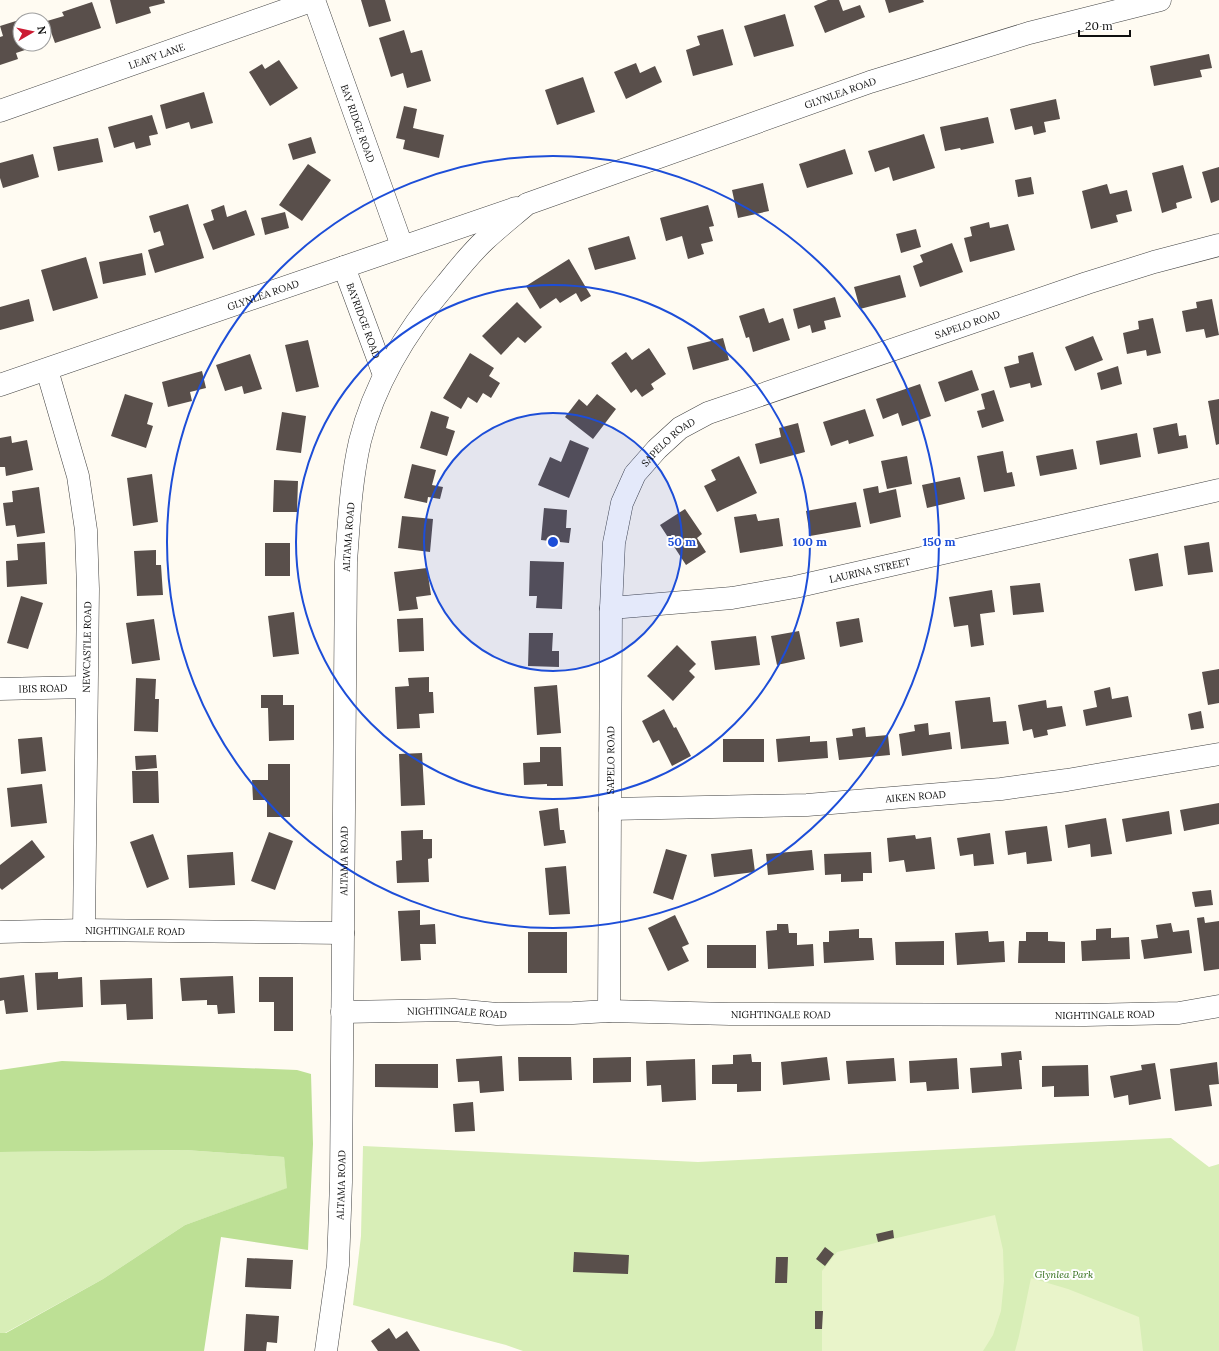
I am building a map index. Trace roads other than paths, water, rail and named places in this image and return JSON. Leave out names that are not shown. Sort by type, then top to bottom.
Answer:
[{"type":"street","name":"LEAFY LANE","points":[[0,111],[314,0]]},
{"type":"street","name":"BAY RIDGE ROAD","points":[[314,0],[402,246]]},
{"type":"street","name":"GLYNLEA ROAD","points":[[0,385],[527,204],[870,82],[1029,33],[1160,0]]},
{"type":"street","name":"GLYNLEA ROAD","points":[[384,375],[403,340],[426,308],[465,260],[485,240],[527,204]]},
{"type":"street","name":"SAPELO ROAD","points":[[609,1011],[611,608],[614,543],[622,503],[635,474],[657,449],[680,428],[708,413],[1087,283],[1154,262],[1219,245]]},
{"type":"street","name":"BAYRIDGE ROAD","points":[[344,267],[384,375]]},
{"type":"street","name":"NEWCASTLE ROAD","points":[[47,370],[78,476],[86,530],[88,589],[84,930]]},
{"type":"street","name":"ALTAMA ROAD","points":[[326,1351],[339,1247],[342,1174],[346,554],[350,500],[360,441],[384,375]]},
{"type":"street","name":"LAURINA STREET","points":[[611,608],[732,598],[795,587],[1219,490]]},
{"type":"street","name":"IBIS ROAD","points":[[0,689],[86,687]]},
{"type":"street","name":"AIKEN ROAD","points":[[610,809],[807,805],[1001,789],[1067,780],[1219,754]]},
{"type":"street","name":"NIGHTINGALE ROAD","points":[[0,932],[84,930],[343,933]]},
{"type":"street","name":"NIGHTINGALE ROAD","points":[[342,1012],[454,1010],[497,1014],[609,1011],[730,1014],[1086,1015],[1179,1013],[1219,1006]]},
{"type":"park label","name":"Glynlea Park","points":[[1064,1274]]}]
